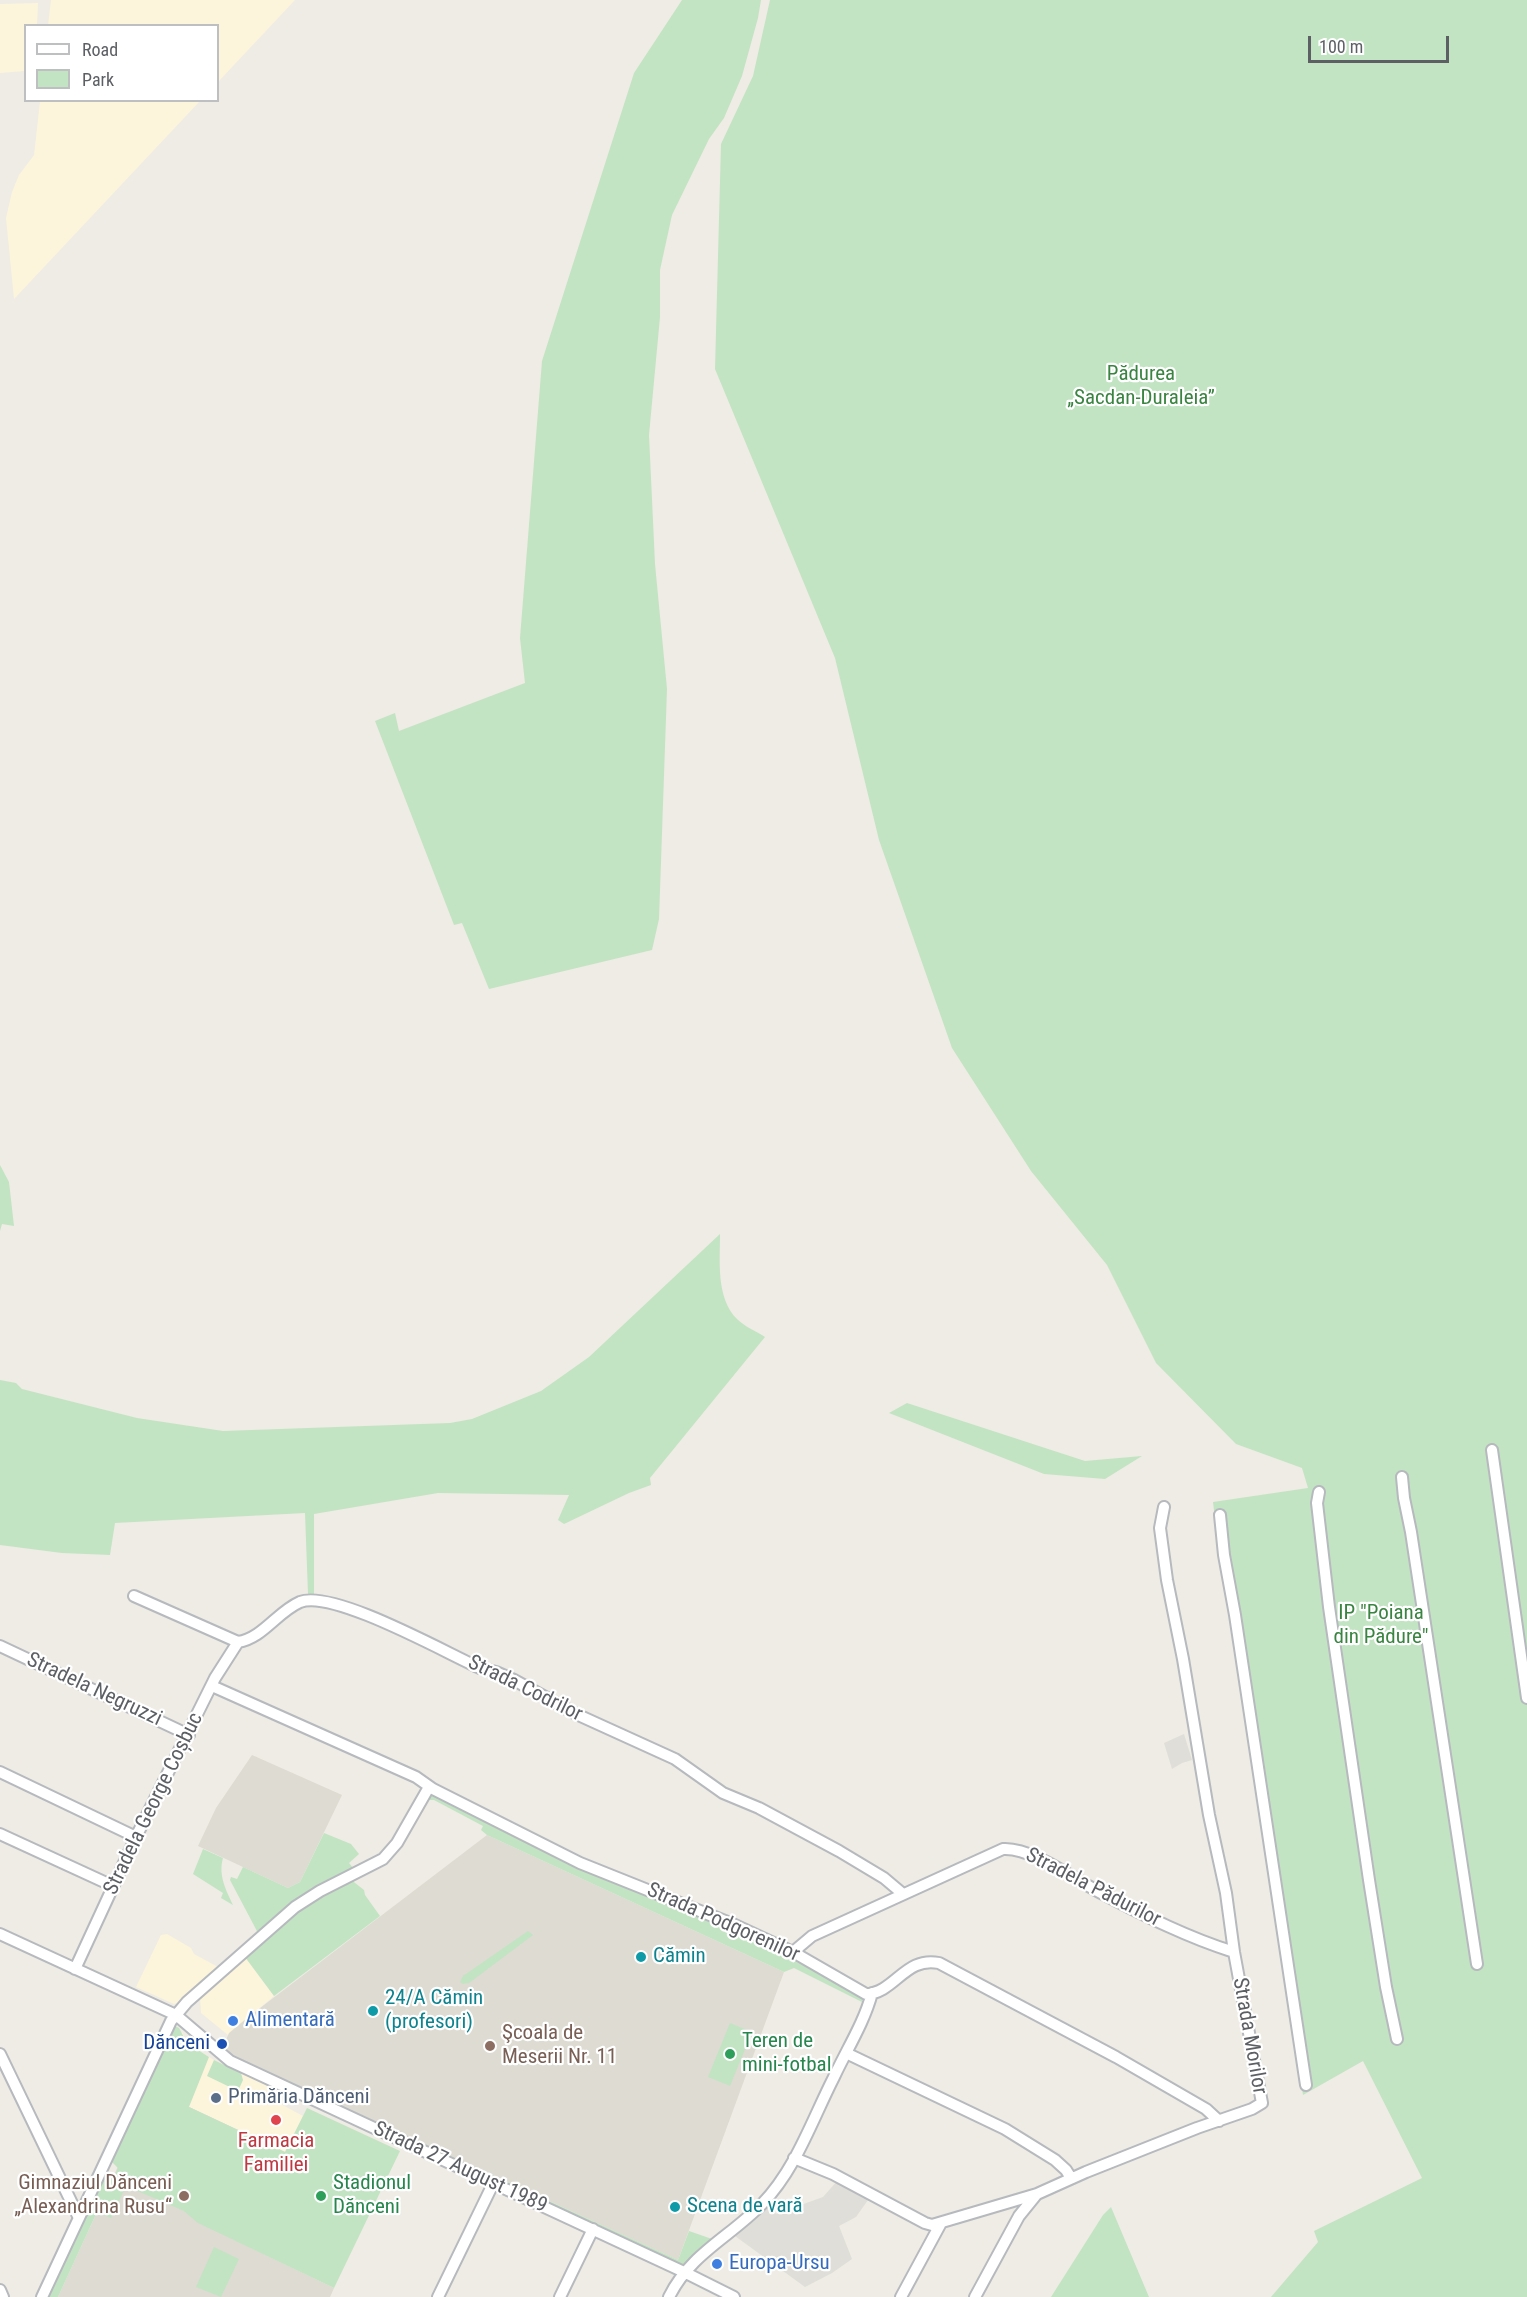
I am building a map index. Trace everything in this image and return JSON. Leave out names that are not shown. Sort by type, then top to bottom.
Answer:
[{"type":"street","points":[[1492,1450],[1527,1698]]},
{"type":"street","points":[[1402,1477],[1477,1964]]},
{"type":"street","points":[[1319,1491],[1317,1503],[1329,1607],[1369,1880],[1397,2039]]},
{"type":"street","name":"Strada Morilor","points":[[794,2158],[833,2174],[925,2223],[941,2223],[1037,2194],[1071,2178],[1252,2109],[1262,2103],[1234,1952],[1226,1893],[1209,1815],[1183,1659],[1167,1580],[1160,1528],[1164,1507]]},
{"type":"street","points":[[1220,1515],[1224,1555],[1306,2085]]},
{"type":"street","points":[[134,1596],[238,1642]]},
{"type":"street","name":"Strada Codrilor","points":[[238,1642],[253,1637],[301,1602],[319,1601],[363,1614],[480,1668],[514,1680],[585,1719],[660,1751],[691,1769],[723,1793],[759,1808],[839,1851],[884,1878],[903,1893]]},
{"type":"street","name":"Stradela George Coșbuc","points":[[75,1969],[136,1837],[189,1735],[220,1668],[238,1642]]},
{"type":"street","name":"Stradela Negruzzi","points":[[0,1646],[189,1735]]},
{"type":"street","name":"Strada Podgorenilor","points":[[212,1686],[416,1777],[429,1787],[580,1863],[661,1894],[793,1952],[859,1990],[872,1994]]},
{"type":"street","points":[[0,1772],[136,1837]]},
{"type":"street","points":[[42,2297],[165,2031],[176,2015],[295,1907],[328,1886],[383,1859],[397,1842],[429,1787]]},
{"type":"street","points":[[0,1834],[113,1886]]},
{"type":"street","name":"Stradela Pădurilor","points":[[793,1952],[812,1936],[903,1893],[1004,1849],[1012,1848],[1039,1859],[1110,1898],[1185,1934],[1234,1952]]},
{"type":"street","name":"Strada 27 August 1989","points":[[0,1934],[176,2015],[230,2061],[734,2297]]},
{"type":"street","points":[[669,2297],[684,2272],[761,2205],[780,2183],[846,2053],[872,1994],[919,1963],[928,1961],[939,1963],[1116,2057],[1206,2109],[1219,2121]]},
{"type":"street","points":[[846,2053],[1005,2129],[1055,2160],[1071,2178]]},
{"type":"street","points":[[0,2054],[79,2218]]},
{"type":"street","points":[[438,2297],[493,2184]]},
{"type":"street","points":[[975,2297],[1023,2210],[1037,2194]]},
{"type":"street","points":[[901,2297],[941,2223]]},
{"type":"street","points":[[560,2297],[593,2229]]},
{"type":"street","points":[[0,2290],[3,2297]]},
{"type":"shaded area","points":[[51,0],[295,0],[219,81],[219,24],[48,24]]},
{"type":"shaded area","points":[[38,3],[37,24],[24,24],[24,71],[0,73],[0,4]]},
{"type":"shaded area","points":[[40,102],[199,102],[14,299],[6,218],[19,175],[34,155]]},
{"type":"shaded area","points":[[1184,1734],[1192,1760],[1172,1769],[1164,1743]]},
{"type":"shaded area","points":[[252,1755],[342,1795],[300,1882],[288,1888],[198,1846],[216,1808]]},
{"type":"shaded area","name":"Şcoala de Meserii Nr. 11","points":[[487,1835],[784,1972],[678,2260],[221,2051],[229,2033],[247,2018]]},
{"type":"shaded area","points":[[167,1934],[191,1948],[194,1954],[218,1967],[180,2002],[174,2004],[136,1987],[161,1935]]},
{"type":"shaded area","points":[[245,1957],[274,1996],[228,2035],[201,2013],[200,1996]]},
{"type":"shaded area","points":[[182,2032],[187,2043],[214,2060],[270,2087],[266,2096],[303,2116],[285,2152],[153,2090]]},
{"type":"shaded area","name":"Gimnaziul Dănceni „Alexandrina Rusu“","points":[[153,2090],[285,2152],[241,2243],[334,2288],[330,2297],[58,2297]]},
{"type":"shaded area","points":[[838,2180],[868,2200],[856,2217],[839,2226],[852,2259],[832,2273],[805,2287],[735,2236],[769,2205],[776,2214],[823,2197]]},
{"type":"green space","points":[[682,0],[761,0],[742,76],[724,118],[709,139],[672,215],[660,270],[660,317],[649,435],[655,564],[667,689],[659,919],[652,950],[489,989],[462,923],[454,925],[375,721],[395,713],[399,731],[525,683],[520,638],[542,361],[634,73]]},
{"type":"green space","name":"Pădurea „Sacdan-Duraleia”","points":[[770,0],[1527,0],[1527,2297],[1271,2297],[1318,2242],[1314,2231],[1422,2178],[1363,2061],[1303,2095],[1213,1502],[1308,1488],[1302,1468],[1236,1444],[1156,1363],[1107,1265],[1031,1171],[952,1048],[879,840],[835,658],[715,369],[721,144],[753,76]]},
{"type":"green space","points":[[0,1165],[9,1182],[14,1226],[2,1224],[0,1231]]},
{"type":"green space","points":[[720,1234],[720,1268],[725,1301],[737,1319],[765,1337],[650,1478],[651,1485],[564,1524],[558,1520],[569,1495],[438,1493],[314,1514],[314,1594],[308,1594],[305,1513],[115,1523],[110,1555],[62,1553],[0,1545],[0,1380],[16,1383],[22,1389],[137,1418],[223,1431],[450,1423],[472,1419],[541,1391],[589,1357]]},
{"type":"green space","points":[[907,1403],[1085,1461],[1142,1456],[1105,1479],[1044,1474],[889,1413]]},
{"type":"green space","points":[[432,1794],[593,1873],[675,1906],[807,1967],[863,1997],[862,2002],[794,1968],[784,1972],[487,1835],[481,1830],[483,1826],[434,1800],[429,1800]]},
{"type":"green space","points":[[324,1833],[351,1844],[359,1854],[349,1863],[354,1869],[316,1888],[258,1933],[230,1880],[231,1877],[237,1879],[243,1867],[288,1888],[300,1882]]},
{"type":"green space","points":[[203,1849],[223,1858],[222,1876],[233,1905],[221,1898],[223,1893],[193,1874]]},
{"type":"green space","points":[[350,1879],[364,1890],[380,1916],[274,1996],[245,1957],[305,1905]]},
{"type":"green space","points":[[528,1931],[533,1935],[469,1983],[460,1982],[463,1976]]},
{"type":"green space","name":"Teren de mini-fotbal","points":[[730,2023],[752,2032],[730,2086],[708,2077]]},
{"type":"green space","points":[[173,2025],[179,2028],[187,2043],[209,2057],[189,2107],[285,2152],[307,2108],[400,2151],[334,2288],[198,2223],[184,2211],[126,2186],[111,2218],[97,2212],[58,2297],[48,2297],[104,2175],[115,2175],[118,2168],[111,2161]]},
{"type":"green space","points":[[221,2051],[678,2260],[689,2231],[712,2239],[684,2264],[679,2265]]},
{"type":"green space","points":[[214,2060],[241,2073],[243,2080],[238,2091],[207,2076]]},
{"type":"green space","points":[[1111,2207],[1149,2297],[1051,2297],[1103,2215]]},
{"type":"green space","points":[[214,2247],[239,2259],[221,2297],[196,2287]]},
{"type":"place","name":"Cămin","points":[[641,1957]]},
{"type":"place","name":"24/A Cămin (profesori)","points":[[373,2011]]},
{"type":"place","name":"Alimentară","points":[[233,2021]]},
{"type":"place","name":"Dănceni","points":[[222,2044]]},
{"type":"place","name":"Şcoala de Meserii Nr. 11","points":[[490,2046]]},
{"type":"place","name":"Teren de mini-fotbal","points":[[730,2054]]},
{"type":"place","name":"Primăria Dănceni","points":[[216,2098]]},
{"type":"place","name":"Farmacia Familiei","points":[[276,2120]]},
{"type":"place","name":"Gimnaziul Dănceni „Alexandrina Rusu“","points":[[184,2196]]},
{"type":"place","name":"Stadionul Dănceni","points":[[321,2196]]},
{"type":"place","name":"Scena de vară","points":[[675,2207]]},
{"type":"place","name":"Europa-Ursu","points":[[717,2264]]},
{"type":"park label","name":"IP \"Poiana din Pădure\"","points":[[1381,1626]]}]
